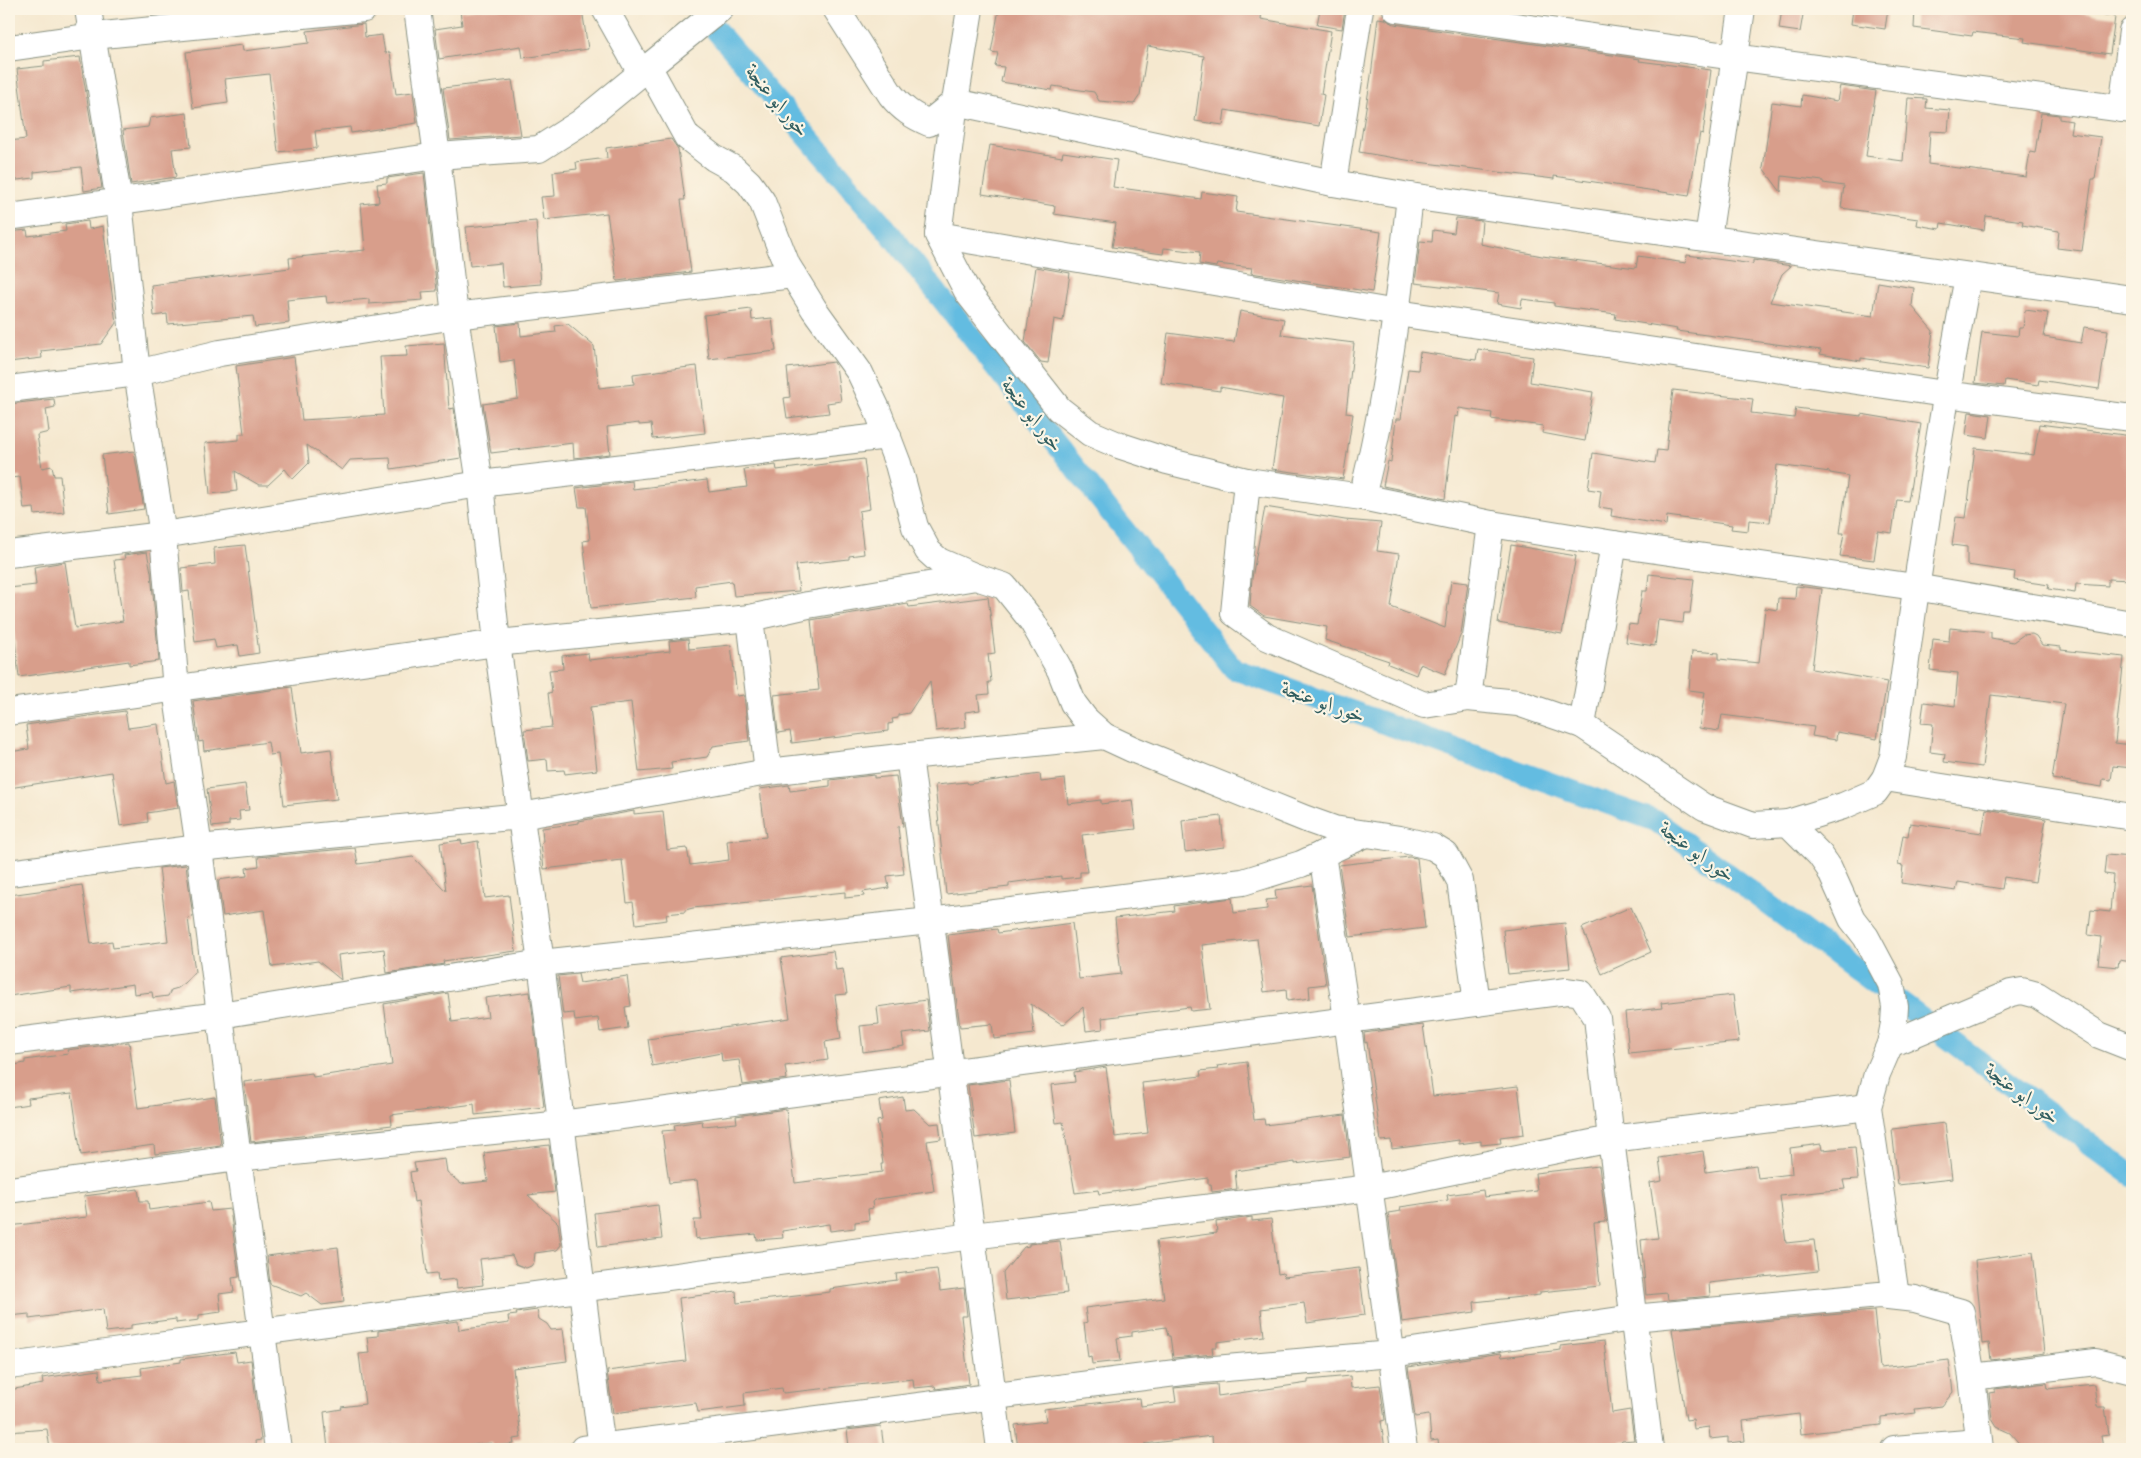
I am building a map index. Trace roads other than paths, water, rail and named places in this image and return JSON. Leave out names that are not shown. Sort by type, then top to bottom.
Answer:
[{"type":"street","points":[[88,9],[119,202],[137,373],[163,535],[176,690],[199,848],[238,1158],[278,1449]]},
{"type":"street","points":[[9,48],[93,36],[364,9]]},
{"type":"street","points":[[417,9],[437,156],[455,316],[480,484],[497,643],[562,1124],[582,1289],[596,1448],[1191,1371],[1392,1354],[1633,1318],[1865,1295],[1915,1298],[1961,1312],[1972,1376],[1979,1446],[1894,1449]]},
{"type":"street","points":[[605,9],[687,137],[714,158],[734,169],[749,183],[762,201],[793,275],[814,309],[860,373],[888,436],[898,464],[915,527],[928,551],[938,561],[976,577],[1004,586],[1032,621],[1060,670],[1073,703],[1104,736],[1132,749],[1334,829],[1433,847],[1446,855],[1460,881],[1477,1002]]},
{"type":"street","points":[[9,217],[437,156],[539,149],[580,123],[720,9]]},
{"type":"street","points":[[836,9],[881,81],[900,106],[914,117],[930,123],[955,102]]},
{"type":"street","points":[[970,9],[955,102],[938,235],[968,293],[1059,409],[1090,433],[1118,445],[1167,461],[1247,481],[1362,497],[1491,524],[1614,544],[1915,588],[2132,624]]},
{"type":"street","points":[[1333,183],[1360,9]]},
{"type":"street","points":[[1396,9],[1734,57],[2127,109],[2132,31]]},
{"type":"street","points":[[1708,238],[1742,9]]},
{"type":"street","points":[[955,102],[1333,183],[1410,196],[2132,299]]},
{"type":"street","points":[[1362,497],[1376,441],[1397,313],[1410,196]]},
{"type":"street","points":[[938,235],[1397,313],[1945,394],[2132,418]]},
{"type":"street","points":[[9,388],[137,373],[220,352],[455,316],[793,275]]},
{"type":"street","points":[[1247,481],[1234,613],[1267,637],[1424,705],[1468,698],[1518,703],[1582,725],[1704,807],[1754,825],[1788,823],[1843,806],[1875,792],[1886,778],[1893,757],[1915,588],[1945,394],[1968,277]]},
{"type":"street","points":[[9,554],[163,535],[480,484],[888,436]]},
{"type":"street","points":[[1468,698],[1491,524]]},
{"type":"street","points":[[1582,725],[1614,544]]},
{"type":"street","points":[[9,712],[176,690],[497,643],[750,618],[808,605],[976,577]]},
{"type":"street","points":[[750,618],[768,772]]},
{"type":"street","points":[[9,872],[199,848],[521,816],[768,772],[1104,736]]},
{"type":"street","points":[[909,756],[1000,1449]]},
{"type":"street","points":[[1886,778],[2132,817]]},
{"type":"street","points":[[1788,823],[1820,856],[1828,868],[1852,919],[1870,944],[1891,984],[1895,1007],[1894,1023],[1890,1044],[1877,1074],[1868,1107],[1896,1296]]},
{"type":"street","points":[[9,1042],[220,1015],[541,963],[930,921],[1243,882],[1301,864],[1366,834]]},
{"type":"street","points":[[1322,854],[1348,1019],[1404,1449]]},
{"type":"street","points":[[9,1190],[238,1158],[562,1124],[1477,1002],[1567,991],[1582,993],[1597,1018],[1650,1449]]},
{"type":"street","points":[[1890,1044],[2011,993],[2022,991],[2037,994],[2099,1035],[2132,1048]]},
{"type":"street","points":[[9,1366],[972,1236],[1370,1188],[1611,1139],[1868,1107]]},
{"type":"street","points":[[1972,1376],[2096,1362],[2132,1371]]},
{"type":"waterway","name":"خور ابو عنجة","points":[[700,9],[708,21],[885,227],[1234,669],[1656,821],[2132,1175]]}]
